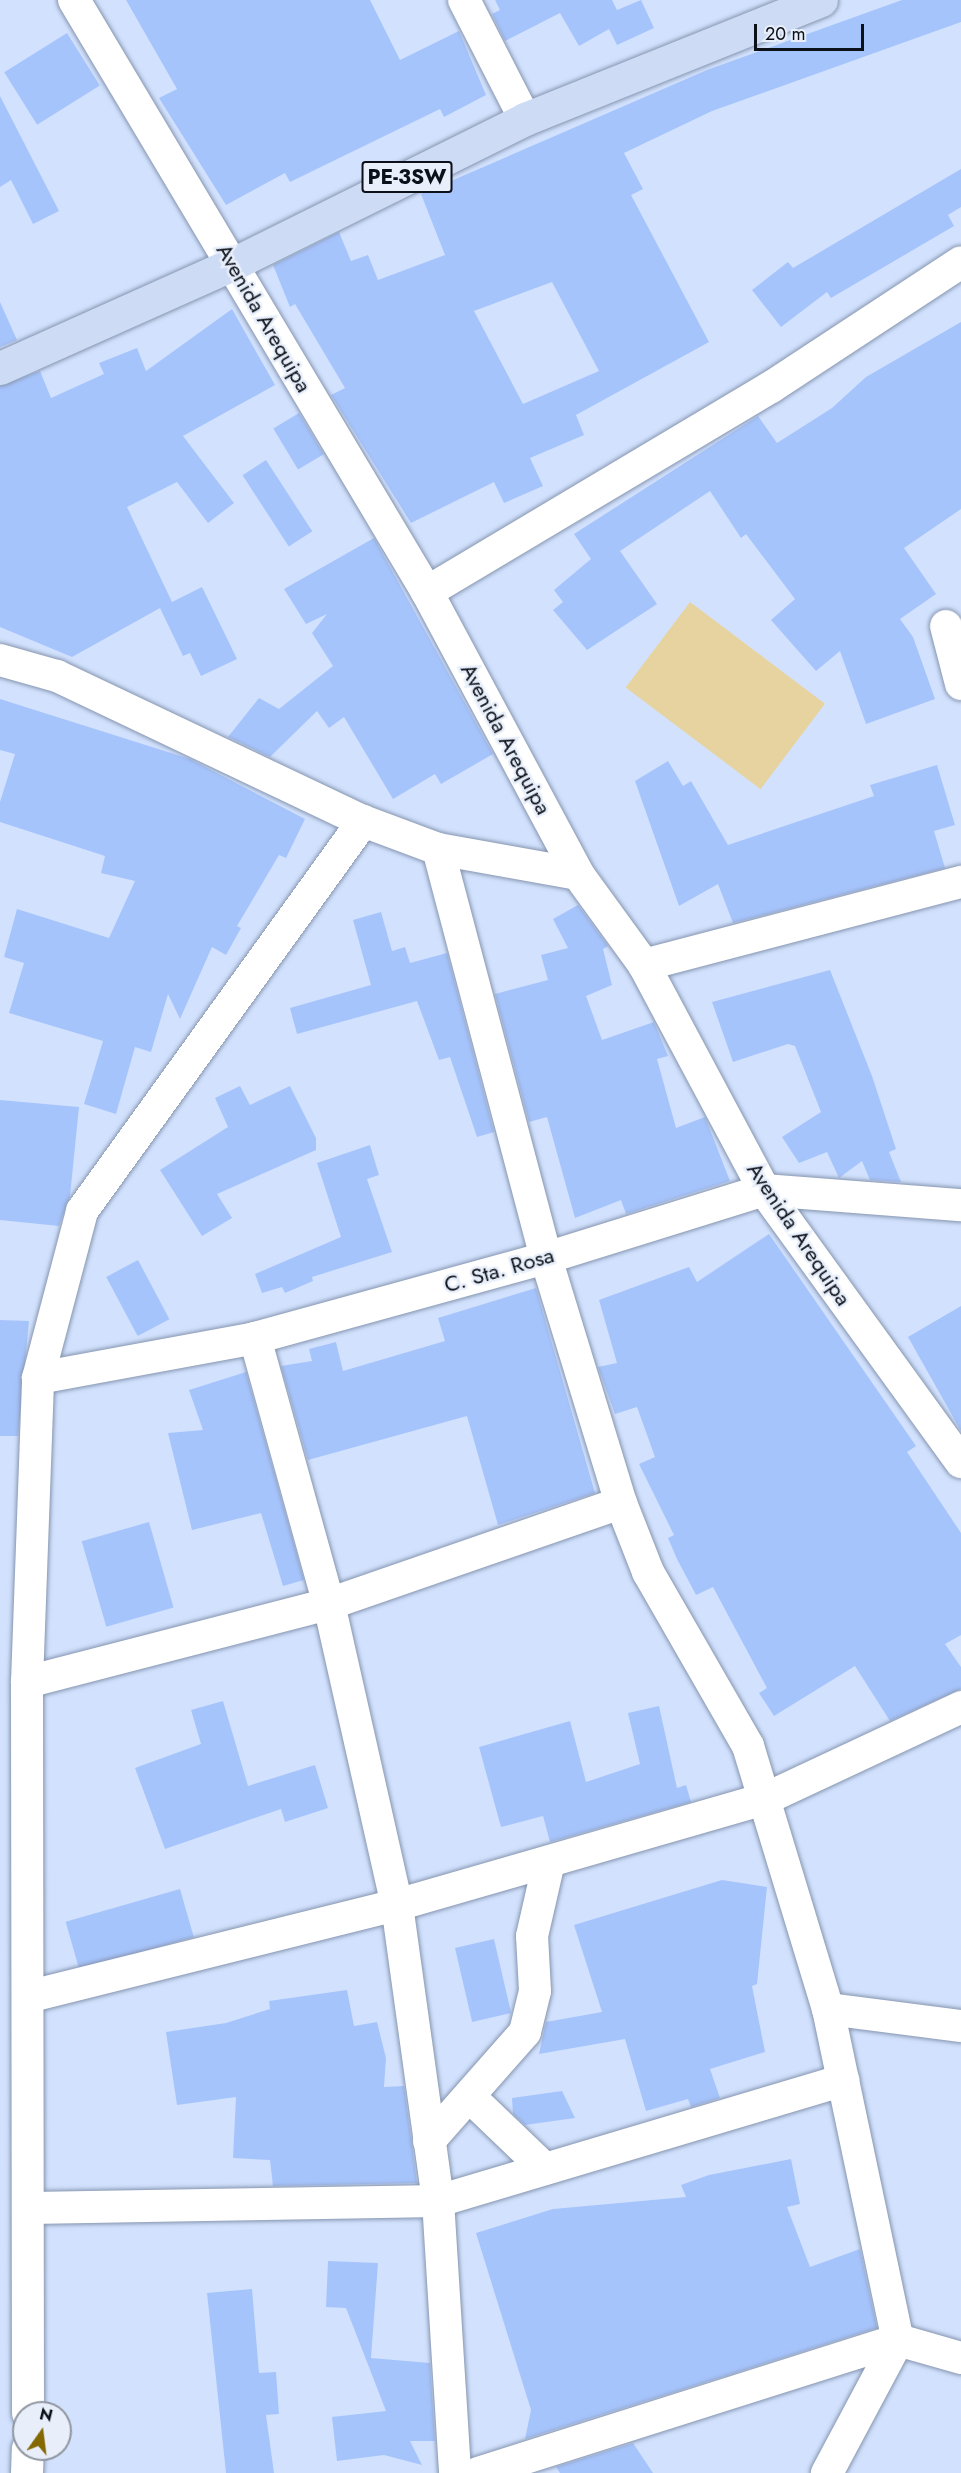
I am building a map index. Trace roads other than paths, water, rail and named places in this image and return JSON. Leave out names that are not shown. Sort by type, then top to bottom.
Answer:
[{"type":"main road","name":"PE-3SW","points":[[0,368],[233,264],[525,119],[820,0]]},
{"type":"street","name":"Avenida Arequipa","points":[[74,0],[427,592],[578,874],[644,965],[764,1190],[961,1462]]},
{"type":"street","points":[[464,0],[525,119]]},
{"type":"street","points":[[427,592],[771,387],[961,262]]},
{"type":"street","points":[[945,626],[961,684]]},
{"type":"street","points":[[0,660],[57,676],[363,821],[438,849],[578,874]]},
{"type":"street","points":[[28,2401],[32,2208],[27,1682],[38,1378],[82,1210],[363,821]]},
{"type":"street","points":[[438,849],[546,1258],[621,1503],[648,1572],[748,1746],[828,2009],[898,2340],[827,2473]]},
{"type":"street","points":[[644,965],[961,882]]},
{"type":"street","name":"C. Sta. Rosa","points":[[38,1378],[255,1338],[546,1258],[764,1190],[961,1205]]},
{"type":"street","points":[[255,1338],[329,1604],[397,1905],[438,2201],[455,2473]]},
{"type":"street","points":[[27,1682],[329,1604],[621,1503]]},
{"type":"street","points":[[31,1996],[397,1905],[765,1799],[961,1707]]},
{"type":"street","points":[[429,2141],[525,2032],[532,2011],[532,1936],[549,1862]]},
{"type":"street","points":[[828,2009],[961,2026]]},
{"type":"street","points":[[32,2208],[438,2201],[843,2080]]},
{"type":"street","points":[[470,2097],[545,2169]]},
{"type":"street","points":[[478,2473],[898,2340],[961,2358]]}]
